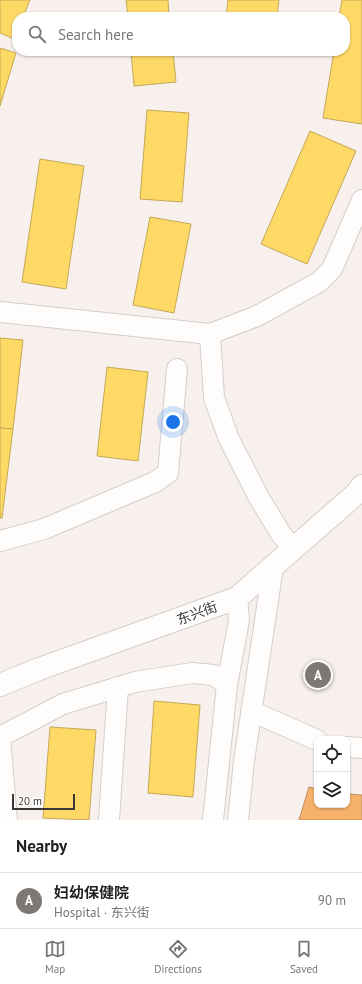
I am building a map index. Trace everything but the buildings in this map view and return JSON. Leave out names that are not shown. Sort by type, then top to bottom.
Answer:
[{"type":"street","points":[[0,312],[210,334],[257,316],[318,282],[332,269],[362,200]]},
{"type":"street","points":[[210,334],[214,398],[229,439],[258,496],[281,534],[293,548]]},
{"type":"street","points":[[0,542],[44,529],[155,482],[168,473],[177,369]]},
{"type":"street","name":"东兴街","points":[[0,685],[237,598],[357,493],[362,486]]},
{"type":"street","points":[[238,820],[244,761],[273,566]]},
{"type":"street","points":[[213,820],[227,685],[239,620],[237,598]]},
{"type":"street","points":[[7,820],[0,737],[63,704],[135,682],[192,673],[214,675],[227,685]]},
{"type":"street","points":[[109,820],[118,687]]},
{"type":"street","points":[[251,711],[314,739]]},
{"type":"street","points":[[350,747],[362,748]]},
{"type":"place","name":"妇幼保健院","points":[[318,675]]}]
